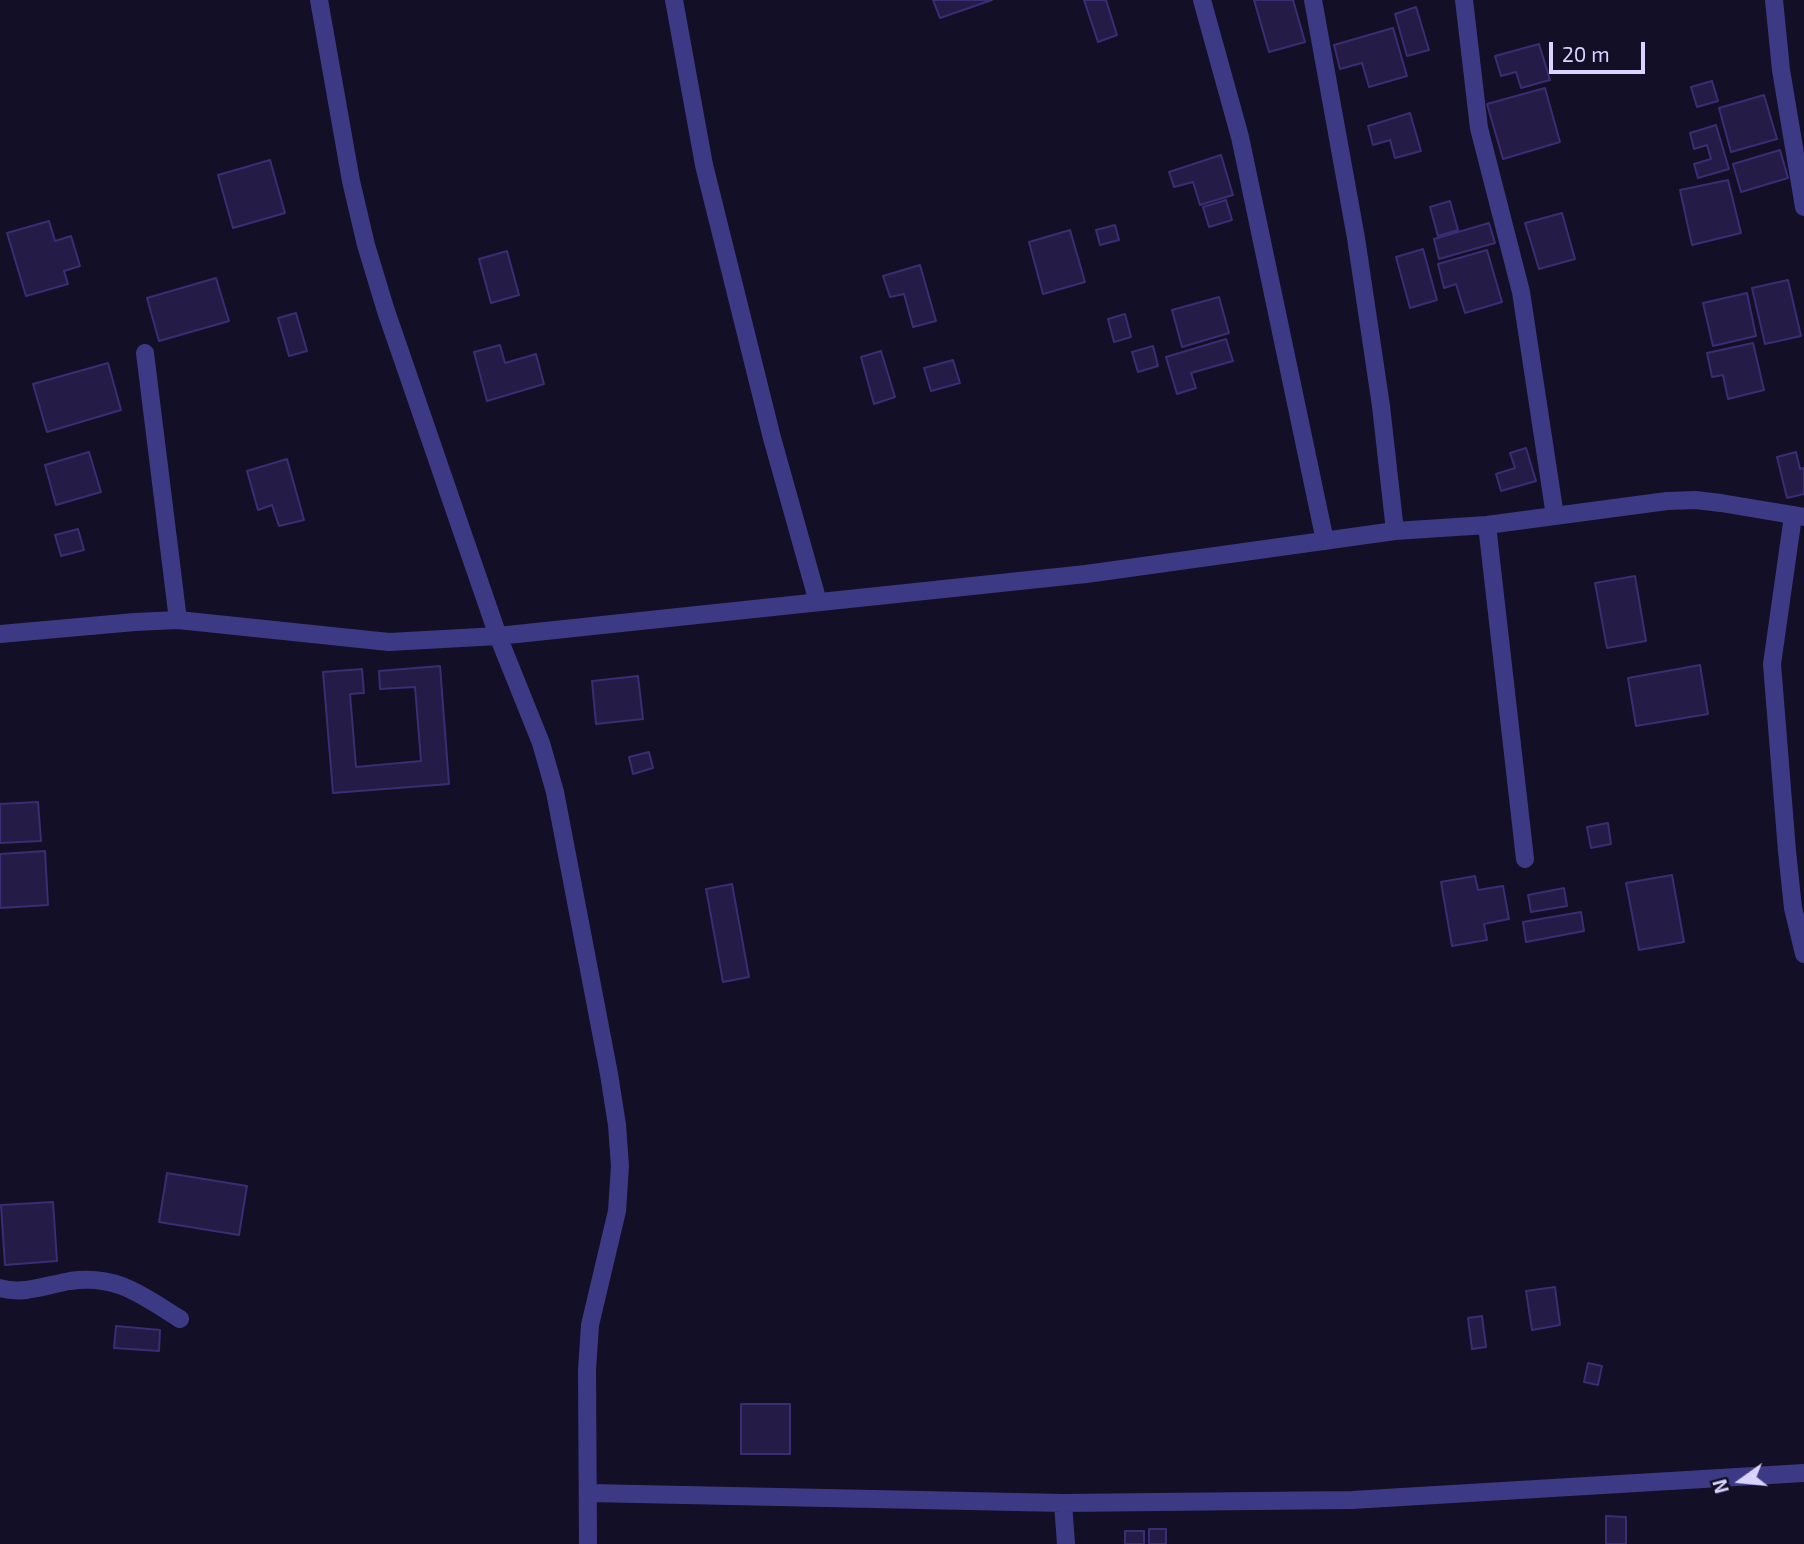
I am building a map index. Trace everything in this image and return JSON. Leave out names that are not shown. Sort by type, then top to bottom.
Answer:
[{"type":"street","points":[[319,0],[351,181],[366,245],[386,311],[498,636],[541,743],[555,792],[617,1125],[620,1166],[617,1211],[590,1325],[587,1370],[588,1544]]},
{"type":"street","points":[[674,0],[704,165],[772,438],[817,602]]},
{"type":"street","points":[[1202,0],[1240,137],[1325,541]]},
{"type":"street","points":[[1313,0],[1356,238],[1381,406],[1395,531]]},
{"type":"street","points":[[1464,0],[1479,128],[1521,292],[1555,516]]},
{"type":"street","points":[[1774,0],[1781,70],[1804,207]]},
{"type":"street","points":[[145,352],[178,620]]},
{"type":"street","points":[[0,634],[178,620],[389,642],[498,636],[1086,574],[1395,531],[1487,525],[1667,501],[1695,500],[1798,517],[1772,664],[1793,908],[1804,954]]},
{"type":"street","points":[[1487,525],[1525,859]]},
{"type":"street","points":[[0,1289],[18,1292],[72,1281],[101,1280],[126,1286],[180,1319]]},
{"type":"street","points":[[589,1493],[1063,1503],[1352,1500],[1804,1473]]},
{"type":"street","points":[[1063,1503],[1066,1544]]},
{"type":"building","points":[[933,0],[992,0],[940,18]]},
{"type":"building","points":[[1084,0],[1106,0],[1117,35],[1098,42]]},
{"type":"building","points":[[1254,0],[1293,0],[1305,42],[1269,52]]},
{"type":"building","points":[[1416,7],[1429,50],[1407,56],[1395,14]]},
{"type":"building","points":[[1393,28],[1407,76],[1369,87],[1362,63],[1340,69],[1334,45]]},
{"type":"building","points":[[1539,44],[1550,80],[1521,88],[1516,72],[1501,76],[1495,56]]},
{"type":"building","points":[[1712,81],[1718,101],[1697,107],[1691,87]]},
{"type":"building","points":[[1545,88],[1560,142],[1503,159],[1487,104]]},
{"type":"building","points":[[1764,95],[1777,139],[1731,152],[1719,108]]},
{"type":"building","points":[[1410,113],[1421,151],[1395,158],[1390,140],[1373,145],[1368,126]]},
{"type":"building","points":[[1716,125],[1729,169],[1698,178],[1694,164],[1711,159],[1707,145],[1694,149],[1690,133]]},
{"type":"building","points":[[1780,150],[1788,178],[1741,192],[1733,164]]},
{"type":"building","points":[[1221,155],[1233,195],[1200,205],[1193,182],[1174,187],[1169,172]]},
{"type":"building","points":[[270,160],[285,213],[233,228],[218,175]]},
{"type":"building","points":[[1728,180],[1741,233],[1692,245],[1680,190]]},
{"type":"building","points":[[1226,200],[1232,220],[1209,227],[1203,207]]},
{"type":"building","points":[[1450,201],[1458,230],[1438,236],[1430,207]]},
{"type":"building","points":[[1562,213],[1575,259],[1539,269],[1525,223]]},
{"type":"building","points":[[49,221],[55,241],[71,236],[80,266],[64,271],[68,284],[26,296],[7,233]]},
{"type":"building","points":[[1489,223],[1495,243],[1439,259],[1434,239]]},
{"type":"building","points":[[1115,225],[1119,240],[1100,245],[1096,230]]},
{"type":"building","points":[[1070,230],[1085,282],[1043,294],[1029,242]]},
{"type":"building","points":[[1423,249],[1437,300],[1410,308],[1396,257]]},
{"type":"building","points":[[1487,250],[1502,302],[1465,313],[1456,284],[1444,288],[1438,264]]},
{"type":"building","points":[[507,251],[519,295],[491,303],[479,259]]},
{"type":"building","points":[[920,265],[936,321],[913,327],[904,294],[890,297],[883,276]]},
{"type":"building","points":[[216,278],[229,321],[159,341],[147,298]]},
{"type":"building","points":[[1788,280],[1801,336],[1765,344],[1752,288]]},
{"type":"building","points":[[1747,293],[1756,336],[1713,346],[1703,303]]},
{"type":"building","points":[[1219,297],[1229,333],[1182,347],[1172,310]]},
{"type":"building","points":[[296,313],[307,351],[289,356],[278,318]]},
{"type":"building","points":[[1125,314],[1131,337],[1114,342],[1108,319]]},
{"type":"building","points":[[1226,339],[1233,361],[1191,373],[1196,388],[1177,394],[1166,357]]},
{"type":"building","points":[[1753,343],[1764,390],[1728,399],[1723,375],[1712,377],[1707,353]]},
{"type":"building","points":[[500,345],[505,363],[536,354],[544,384],[487,401],[474,352]]},
{"type":"building","points":[[1153,346],[1158,366],[1138,372],[1132,352]]},
{"type":"building","points":[[881,351],[895,397],[874,404],[861,357]]},
{"type":"building","points":[[953,360],[960,383],[931,391],[924,368]]},
{"type":"building","points":[[108,363],[121,410],[47,432],[33,384]]},
{"type":"building","points":[[1526,448],[1536,481],[1501,491],[1496,474],[1515,468],[1510,453]]},
{"type":"building","points":[[89,452],[101,492],[56,505],[45,465]]},
{"type":"building","points":[[1796,452],[1800,469],[1804,468],[1804,494],[1787,498],[1777,457]]},
{"type":"building","points":[[287,459],[304,520],[279,526],[272,505],[258,510],[247,471]]},
{"type":"building","points":[[78,529],[84,550],[61,556],[55,535]]},
{"type":"building","points":[[1635,576],[1646,641],[1607,648],[1595,583]]},
{"type":"building","points":[[1700,665],[1708,714],[1636,726],[1628,678]]},
{"type":"building","points":[[440,666],[449,784],[333,793],[323,672],[362,669],[364,693],[350,694],[356,767],[421,761],[415,687],[380,689],[379,671]]},
{"type":"building","points":[[638,676],[643,719],[596,724],[592,681]]},
{"type":"building","points":[[649,752],[653,768],[633,774],[629,757]]},
{"type":"building","points":[[38,802],[41,841],[0,843],[0,804]]},
{"type":"building","points":[[1608,823],[1611,844],[1591,848],[1587,827]]},
{"type":"building","points":[[45,851],[48,905],[0,908],[0,854]]},
{"type":"building","points":[[1672,875],[1684,942],[1639,950],[1626,883]]},
{"type":"building","points":[[1475,876],[1478,890],[1503,886],[1509,919],[1484,924],[1487,940],[1452,946],[1441,882]]},
{"type":"building","points":[[732,884],[749,977],[723,982],[706,889]]},
{"type":"building","points":[[1564,888],[1567,906],[1531,912],[1528,895]]},
{"type":"building","points":[[1581,912],[1584,931],[1526,942],[1523,922]]},
{"type":"building","points":[[167,1173],[247,1186],[239,1235],[159,1222]]},
{"type":"building","points":[[53,1202],[57,1261],[5,1265],[1,1205]]},
{"type":"building","points":[[1555,1287],[1560,1325],[1532,1330],[1526,1291]]},
{"type":"building","points":[[1482,1316],[1486,1347],[1472,1349],[1468,1318]]},
{"type":"building","points":[[116,1326],[160,1330],[159,1351],[114,1348]]},
{"type":"building","points":[[1588,1363],[1602,1366],[1598,1385],[1584,1382]]},
{"type":"building","points":[[741,1404],[790,1404],[790,1454],[741,1454]]},
{"type":"building","points":[[1606,1516],[1626,1517],[1626,1544],[1606,1544]]},
{"type":"building","points":[[1149,1529],[1166,1529],[1166,1544],[1149,1544]]},
{"type":"building","points":[[1125,1531],[1144,1531],[1144,1544],[1125,1544]]}]
